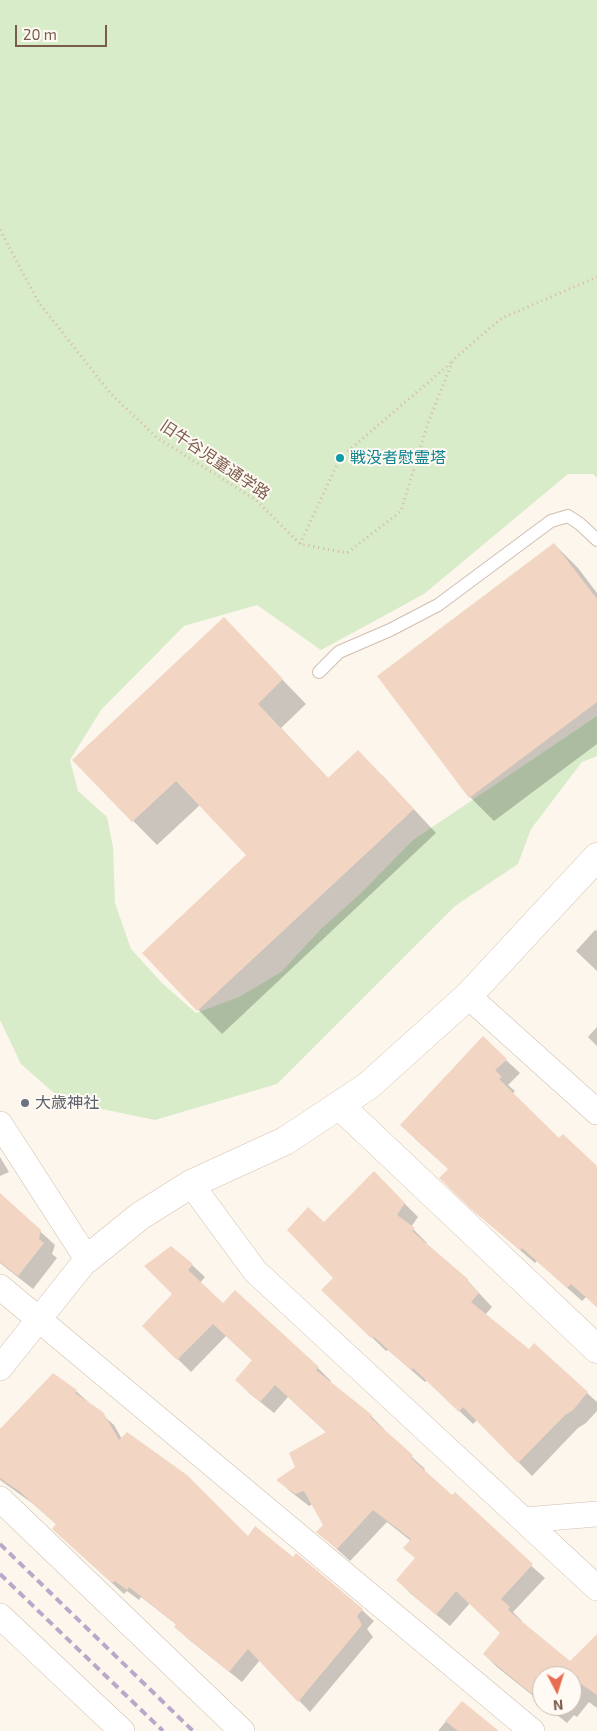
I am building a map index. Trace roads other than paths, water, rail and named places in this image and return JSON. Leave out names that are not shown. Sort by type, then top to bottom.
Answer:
[{"type":"street","points":[[0,1368],[87,1259],[140,1216],[191,1184],[286,1141],[368,1086],[468,996],[596,858]]},
{"type":"street","points":[[468,996],[597,1112]]},
{"type":"street","points":[[340,1106],[597,1349]]},
{"type":"street","points":[[0,1124],[87,1259]]},
{"type":"street","points":[[191,1184],[255,1271],[597,1588]]},
{"type":"street","points":[[0,1288],[532,1731]]},
{"type":"street","points":[[0,1499],[242,1731]]},
{"type":"street","points":[[525,1520],[597,1514]]},
{"type":"street","points":[[0,1616],[122,1731]]},
{"type":"lane","points":[[319,672],[339,652],[390,630],[438,605],[550,521],[568,516],[597,540]]},
{"type":"railway","points":[[0,1544],[193,1731]]},
{"type":"railway","points":[[0,1574],[163,1731]]},
{"type":"place","name":"戦没者慰霊塔","points":[[340,458]]},
{"type":"place","name":"大歳神社","points":[[25,1103]]}]
